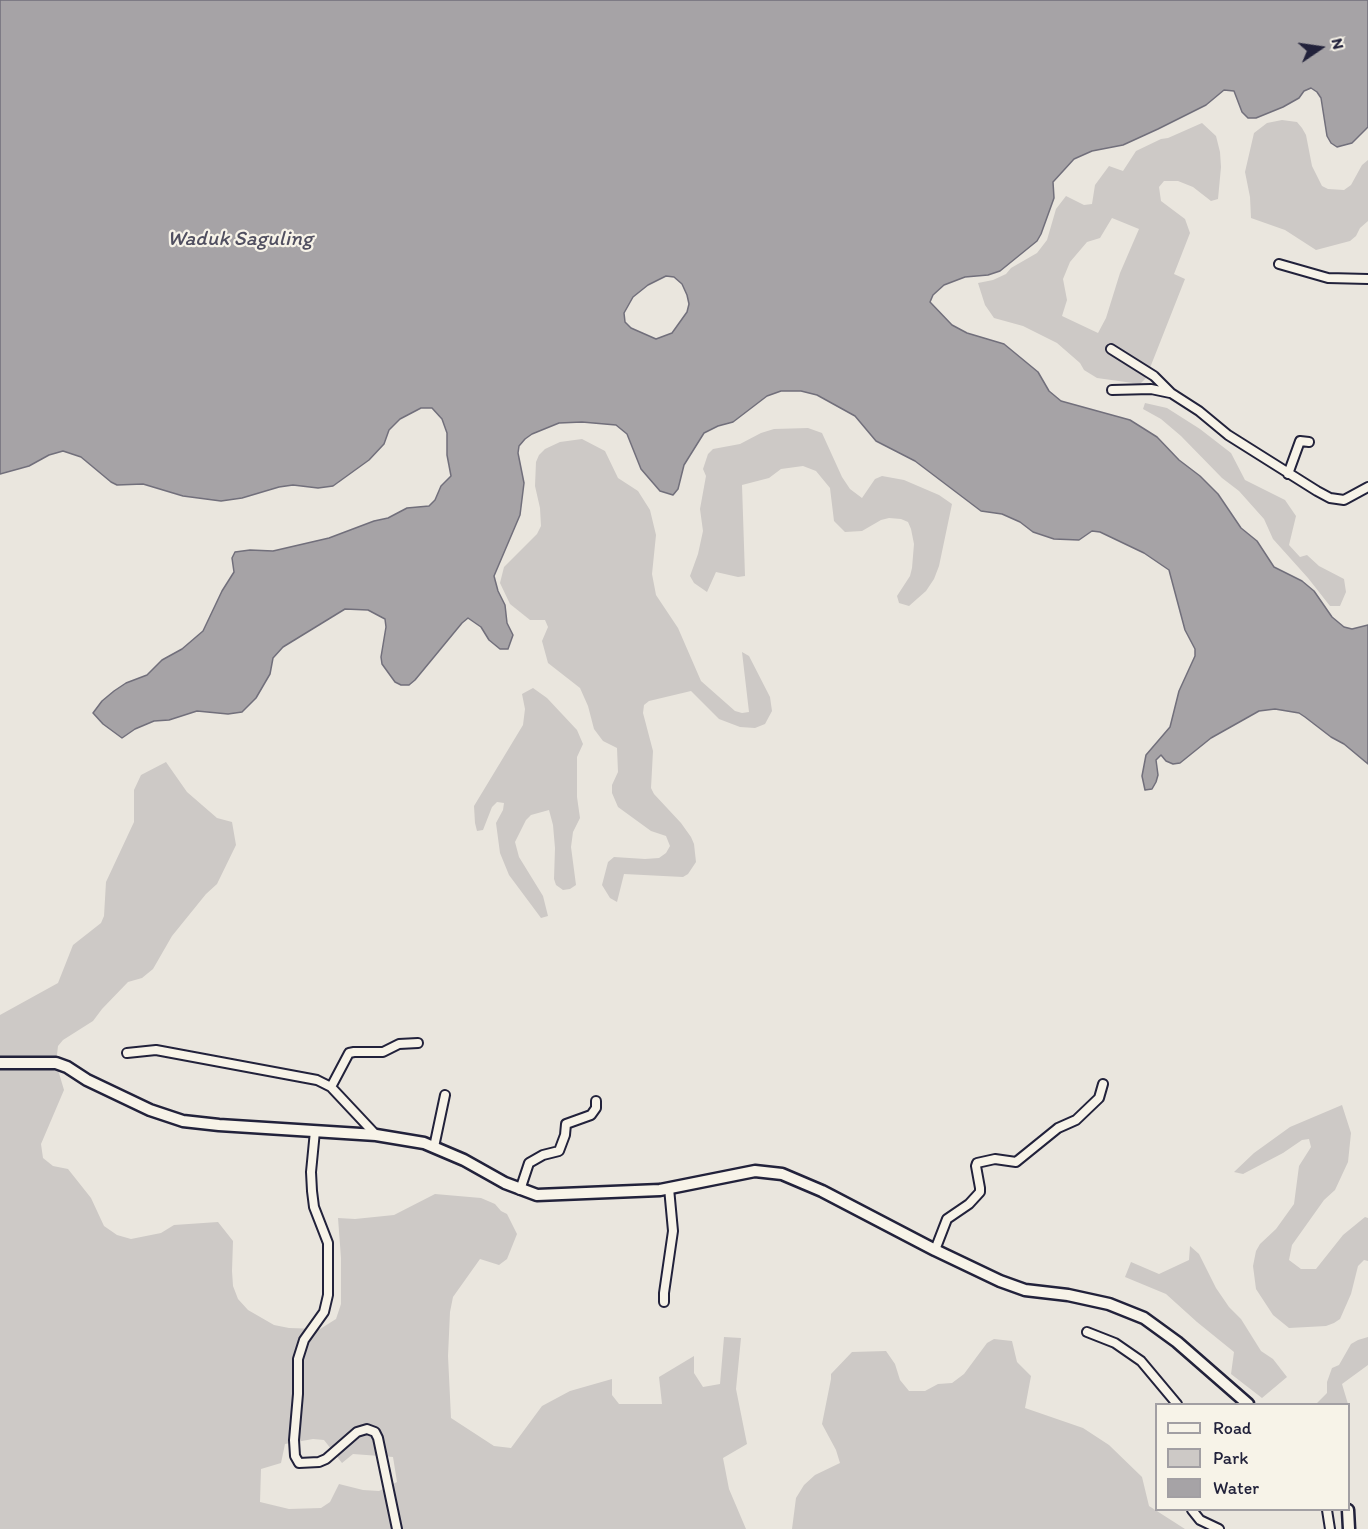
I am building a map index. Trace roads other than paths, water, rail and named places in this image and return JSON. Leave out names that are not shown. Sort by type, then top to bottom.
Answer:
[{"type":"main road","points":[[0,1063],[56,1063],[150,1110],[183,1121],[400,1137],[434,1147],[464,1160],[529,1193],[544,1195],[643,1191],[669,1188],[743,1172],[782,1174],[796,1178],[1000,1281],[1019,1288],[1109,1304],[1144,1318],[1177,1342],[1247,1403]]},
{"type":"main road","points":[[1348,1511],[1349,1529]]},
{"type":"street","points":[[1279,264],[1328,278],[1368,279]]},
{"type":"street","points":[[1111,349],[1154,375],[1171,393],[1199,411],[1228,435],[1317,491],[1335,499],[1344,500],[1368,487]]},
{"type":"street","points":[[1112,390],[1151,389],[1171,393]]},
{"type":"street","points":[[1288,474],[1300,441],[1309,442]]},
{"type":"street","points":[[331,1087],[349,1053],[383,1052],[399,1044],[418,1043]]},
{"type":"street","points":[[127,1053],[156,1050],[317,1080],[331,1087],[376,1135]]},
{"type":"street","points":[[935,1250],[946,1219],[969,1204],[980,1192],[977,1163],[995,1159],[1016,1162],[1058,1128],[1076,1120],[1099,1098],[1103,1084]]},
{"type":"street","points":[[434,1147],[445,1095]]},
{"type":"street","points":[[520,1190],[529,1163],[543,1155],[559,1151],[566,1124],[591,1115],[596,1108],[596,1101]]},
{"type":"street","points":[[315,1131],[311,1172],[312,1191],[314,1207],[328,1243],[328,1295],[324,1312],[304,1340],[298,1359],[295,1456],[299,1463],[320,1462],[357,1432],[367,1429],[375,1432],[397,1529]]},
{"type":"street","points":[[664,1302],[673,1230],[669,1188]]},
{"type":"street","points":[[1087,1332],[1115,1343],[1141,1361],[1176,1403]]},
{"type":"street","points":[[1193,1511],[1200,1520],[1219,1529]]},
{"type":"street","points":[[1327,1511],[1330,1529]]},
{"type":"street","points":[[1323,1529],[1327,1520]]},
{"type":"water","name":"Waduk Saguling","points":[[0,0],[1368,0],[1368,127],[1352,143],[1337,147],[1331,143],[1327,136],[1321,98],[1311,88],[1283,107],[1256,118],[1248,118],[1242,112],[1234,91],[1224,90],[1206,105],[1158,129],[1123,145],[1092,151],[1074,159],[1053,182],[1054,198],[1037,241],[1000,271],[988,275],[965,277],[944,285],[933,295],[930,302],[952,325],[967,333],[1004,344],[1038,372],[1049,391],[1061,401],[1130,420],[1157,437],[1218,494],[1241,528],[1257,541],[1274,567],[1302,581],[1314,591],[1332,617],[1344,627],[1352,629],[1368,625],[1368,764],[1344,744],[1299,713],[1275,709],[1259,711],[1211,738],[1180,763],[1173,764],[1161,755],[1156,760],[1158,775],[1156,782],[1152,789],[1145,790],[1142,776],[1146,755],[1170,727],[1179,691],[1195,656],[1195,649],[1185,630],[1169,570],[1144,553],[1100,532],[1092,531],[1079,540],[1054,539],[1033,532],[1020,522],[1002,514],[981,511],[915,461],[876,441],[855,416],[817,395],[801,391],[781,391],[767,396],[733,422],[704,433],[684,465],[678,489],[673,495],[660,491],[641,469],[627,434],[616,425],[582,422],[559,423],[525,439],[519,446],[518,453],[524,483],[520,515],[494,576],[505,605],[507,623],[513,635],[508,649],[500,649],[489,640],[481,627],[468,618],[415,680],[409,685],[401,685],[395,682],[382,664],[385,619],[368,610],[345,609],[283,647],[273,658],[270,674],[256,698],[242,712],[228,714],[197,711],[169,720],[154,721],[135,729],[122,738],[103,724],[93,713],[114,691],[126,683],[147,675],[162,660],[182,649],[203,631],[234,572],[232,558],[235,552],[273,551],[329,538],[388,518],[407,508],[429,506],[435,500],[441,486],[451,476],[447,455],[447,433],[442,419],[432,408],[421,408],[400,419],[389,430],[384,444],[369,460],[333,486],[318,488],[293,485],[221,501],[183,496],[143,484],[117,485],[81,457],[63,451],[49,455],[29,466],[0,474]],"holes":[[[666,276],[674,277],[682,284],[689,304],[687,312],[672,333],[656,339],[631,328],[625,322],[624,313],[633,297],[648,285]]]}]
